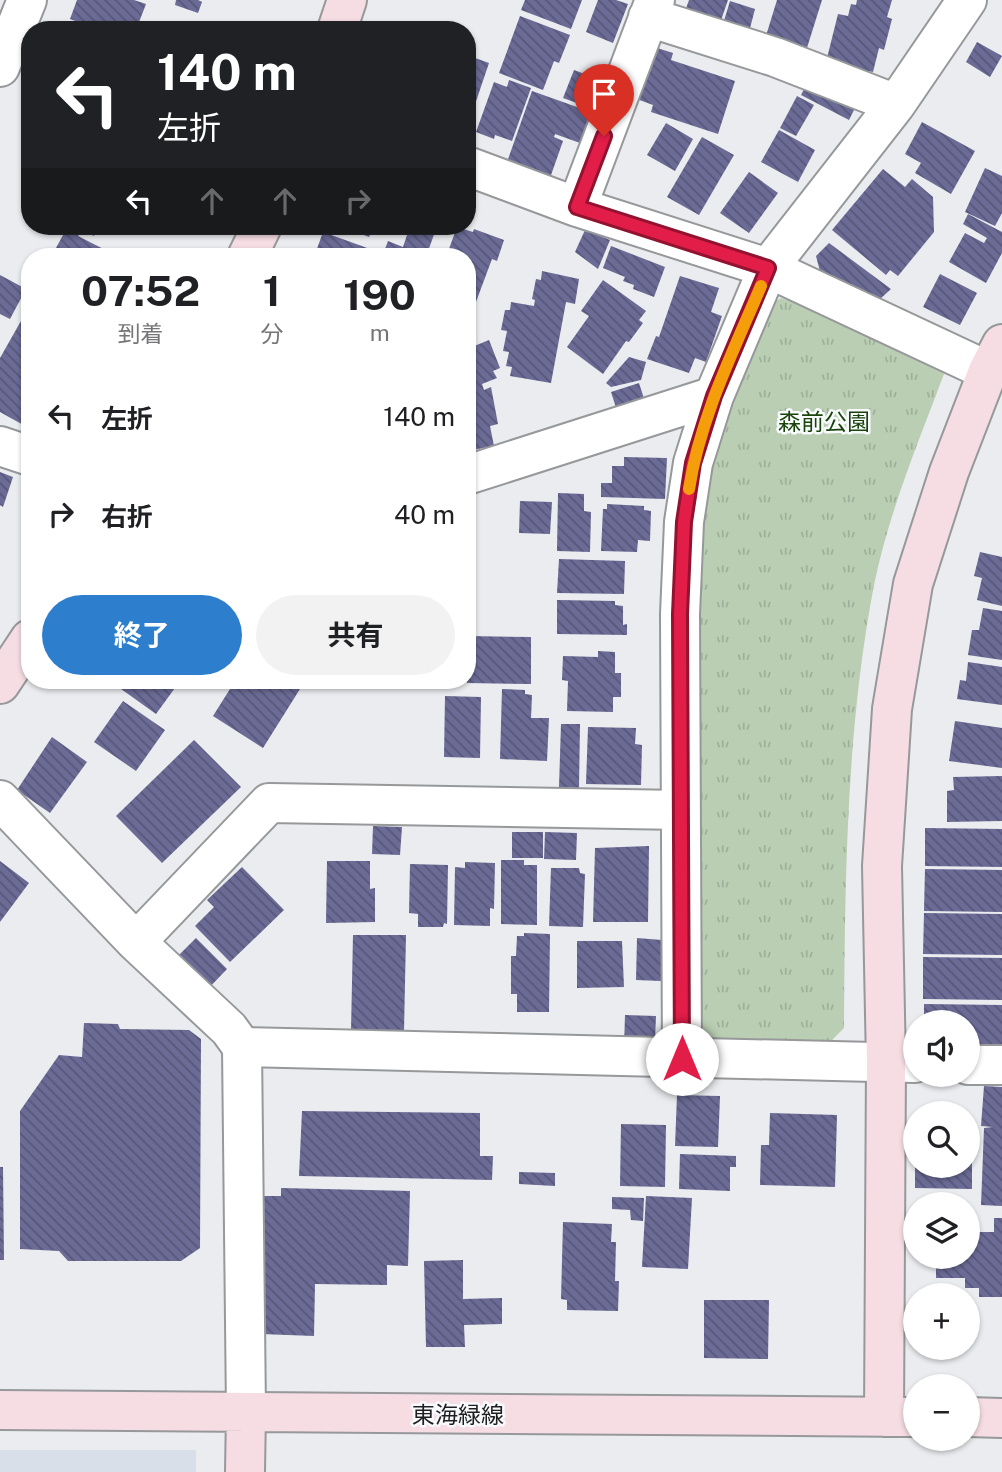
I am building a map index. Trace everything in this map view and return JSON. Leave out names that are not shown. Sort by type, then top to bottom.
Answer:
[{"type":"street","points":[[0,67],[27,0]]},
{"type":"street","points":[[340,21],[347,0]]},
{"type":"street","points":[[682,1059],[680,614],[684,522],[693,463],[714,396],[768,268],[897,104],[967,0]]},
{"type":"street","points":[[577,207],[651,9],[897,104]]},
{"type":"street","points":[[476,169],[577,207],[768,268],[995,358],[949,472],[913,584],[892,709],[882,866],[900,1063],[900,1417]]},
{"type":"street","points":[[476,472],[714,396]]},
{"type":"street","points":[[0,446],[21,453]]},
{"type":"street","points":[[0,684],[21,652]]},
{"type":"street","points":[[0,800],[136,942],[229,1029],[242,1047],[245,1472]]},
{"type":"street","points":[[136,942],[270,803],[681,810]]},
{"type":"street","points":[[242,1047],[900,1063]]},
{"type":"street","points":[[980,1065],[1002,1065]]},
{"type":"street","name":"東海緑線","points":[[0,1410],[900,1417]]},
{"type":"street","points":[[980,1417],[1002,1418]]},
{"type":"shaded area","points":[[0,1450],[196,1450],[196,1472],[0,1472]]},
{"type":"green space","name":"森前公園","points":[[781,298],[938,358],[944,374],[888,531],[874,585],[865,640],[852,750],[845,917],[844,1028],[830,1042],[706,1042],[694,1029],[703,515],[711,462],[764,309]]},
{"type":"building","points":[[77,0],[134,0],[146,4],[139,21],[70,19]]},
{"type":"building","points":[[176,0],[202,2],[198,13],[175,5]]},
{"type":"building","points":[[525,0],[582,0],[571,29],[521,10]]},
{"type":"building","points":[[598,0],[616,0],[628,4],[613,43],[586,32]]},
{"type":"building","points":[[689,0],[728,0],[719,26],[684,14]]},
{"type":"building","points":[[777,0],[822,0],[806,51],[765,39]]},
{"type":"building","points":[[857,0],[892,0],[887,17],[892,19],[884,50],[879,48],[873,72],[868,71],[865,83],[827,58],[838,14],[848,16],[851,4],[856,5]]},
{"type":"building","points":[[730,1],[755,9],[749,32],[723,24]]},
{"type":"building","points":[[520,16],[570,35],[559,63],[554,61],[543,90],[499,73]]},
{"type":"building","points":[[977,42],[1002,56],[990,77],[966,62]]},
{"type":"building","points":[[651,46],[673,53],[671,60],[735,81],[718,134],[651,112],[653,105],[634,98]]},
{"type":"building","points":[[476,58],[489,63],[476,101]]},
{"type":"building","points":[[574,70],[601,80],[591,108],[563,98]]},
{"type":"building","points":[[509,80],[531,88],[512,141],[495,135],[494,139],[476,132],[494,82],[507,87]]},
{"type":"building","points":[[808,81],[856,106],[849,120],[801,95]]},
{"type":"building","points":[[532,91],[591,112],[580,143],[555,134],[554,137],[563,141],[550,178],[507,162]]},
{"type":"building","points":[[797,96],[814,105],[796,136],[780,128]]},
{"type":"building","points":[[922,122],[975,151],[951,194],[915,173],[921,163],[905,154]]},
{"type":"building","points":[[666,123],[693,139],[675,171],[647,155]]},
{"type":"building","points":[[779,130],[815,150],[798,182],[761,162]]},
{"type":"building","points":[[702,137],[734,155],[699,215],[667,197]]},
{"type":"building","points":[[985,168],[1002,176],[1002,213],[995,226],[965,212]]},
{"type":"building","points":[[883,169],[905,187],[912,179],[933,197],[934,232],[898,276],[890,270],[886,275],[832,230]]},
{"type":"building","points":[[749,172],[778,193],[749,233],[720,213]]},
{"type":"building","points":[[968,214],[1002,232],[1002,253],[986,283],[949,262],[965,233],[984,243],[987,238],[963,224]]},
{"type":"building","points":[[476,230],[504,240],[497,261],[492,259],[476,302],[476,248],[449,248],[454,235],[476,235]]},
{"type":"building","points":[[585,230],[610,240],[598,269],[575,252]]},
{"type":"building","points":[[63,235],[79,235],[101,248],[56,248]]},
{"type":"building","points":[[322,235],[331,235],[367,248],[317,248]]},
{"type":"building","points":[[407,235],[434,235],[429,248],[385,248],[388,241],[403,247]]},
{"type":"building","points":[[829,243],[891,289],[879,300],[822,279],[816,256]]},
{"type":"building","points":[[611,246],[665,267],[654,297],[633,289],[634,285],[623,281],[625,277],[603,268]]},
{"type":"building","points":[[542,271],[579,279],[575,304],[566,302],[551,383],[510,376],[512,367],[506,366],[509,352],[503,351],[507,331],[501,330],[505,310],[510,310],[511,302],[534,306],[535,300],[532,299],[536,279],[541,280]]},
{"type":"building","points":[[940,274],[977,293],[960,325],[923,307]]},
{"type":"building","points":[[0,275],[21,286],[21,298],[10,319],[0,314]]},
{"type":"building","points":[[680,276],[719,288],[711,312],[722,316],[706,362],[695,358],[689,373],[647,359],[656,336],[659,337]]},
{"type":"building","points":[[603,280],[646,311],[639,320],[643,323],[629,342],[626,341],[603,374],[567,347],[589,316],[581,311]]},
{"type":"building","points":[[21,321],[21,424],[0,412],[0,358]]},
{"type":"building","points":[[489,340],[500,368],[493,371],[497,378],[482,384],[484,390],[491,387],[498,424],[490,426],[494,446],[476,449],[476,345]]},
{"type":"building","points":[[629,357],[646,362],[641,380],[611,387],[606,383]]},
{"type":"building","points":[[639,383],[647,408],[619,417],[611,392]]},
{"type":"building","points":[[624,457],[667,458],[665,499],[601,497],[601,483],[612,483],[612,466],[624,466]]},
{"type":"building","points":[[0,472],[13,477],[3,507],[0,505]]},
{"type":"building","points":[[558,493],[584,494],[584,511],[591,512],[590,552],[557,551]]},
{"type":"building","points":[[520,501],[552,502],[550,534],[519,533]]},
{"type":"building","points":[[607,504],[644,506],[644,510],[651,511],[650,541],[638,540],[637,552],[601,551],[603,509],[607,509]]},
{"type":"building","points":[[980,552],[1002,557],[1002,606],[977,600],[982,578],[974,576]]},
{"type":"building","points":[[559,559],[625,561],[624,594],[557,593]]},
{"type":"building","points":[[557,600],[615,601],[615,605],[623,606],[623,625],[627,624],[627,635],[557,634]]},
{"type":"building","points":[[983,608],[1002,611],[1002,660],[968,655],[972,630],[979,630]]},
{"type":"building","points":[[476,636],[531,637],[531,684],[476,683]]},
{"type":"building","points":[[598,651],[615,652],[615,673],[621,673],[621,697],[613,697],[613,712],[567,711],[568,681],[562,680],[563,656],[598,657]]},
{"type":"building","points":[[968,662],[1002,667],[1002,705],[957,699],[960,680],[966,681]]},
{"type":"building","points":[[121,689],[174,689],[156,714]]},
{"type":"building","points":[[230,689],[300,689],[263,748],[213,716]]},
{"type":"building","points":[[502,689],[525,690],[525,694],[532,695],[531,718],[549,718],[547,761],[500,759]]},
{"type":"building","points":[[445,696],[481,697],[480,758],[444,757]]},
{"type":"building","points":[[123,701],[165,730],[136,771],[94,742]]},
{"type":"building","points":[[955,721],[1002,728],[1002,768],[949,761]]},
{"type":"building","points":[[561,724],[580,724],[579,788],[559,787]]},
{"type":"building","points":[[588,727],[636,728],[635,744],[642,745],[641,785],[586,784]]},
{"type":"building","points":[[52,737],[87,762],[50,813],[17,790]]},
{"type":"building","points":[[194,740],[241,787],[162,863],[116,816]]},
{"type":"building","points":[[1002,776],[1002,821],[947,822],[947,791],[954,790],[953,777]]},
{"type":"building","points":[[373,826],[402,827],[400,855],[372,854]]},
{"type":"building","points":[[925,828],[1002,829],[1002,867],[925,866]]},
{"type":"building","points":[[512,832],[543,832],[543,858],[512,858]]},
{"type":"building","points":[[545,832],[577,833],[576,860],[544,859]]},
{"type":"building","points":[[649,846],[648,922],[593,922],[595,848]]},
{"type":"building","points":[[501,860],[524,860],[524,865],[537,865],[537,925],[501,924]]},
{"type":"building","points":[[0,861],[29,883],[0,922]]},
{"type":"building","points":[[327,861],[370,861],[370,889],[375,888],[375,922],[326,923]]},
{"type":"building","points":[[465,862],[495,863],[494,909],[490,908],[490,926],[454,925],[455,867],[465,868]]},
{"type":"building","points":[[410,864],[448,865],[447,924],[444,923],[443,927],[418,927],[418,914],[409,913]]},
{"type":"building","points":[[242,867],[284,910],[230,962],[195,926],[214,907],[207,900]]},
{"type":"building","points":[[551,868],[579,868],[580,873],[585,874],[583,927],[549,926]]},
{"type":"building","points":[[925,869],[1002,870],[1002,912],[924,911]]},
{"type":"building","points":[[924,913],[1002,914],[1002,955],[923,954]]},
{"type":"building","points":[[524,933],[550,934],[549,1012],[517,1012],[517,994],[511,994],[511,956],[516,956],[517,936],[524,936]]},
{"type":"building","points":[[353,935],[406,935],[404,1031],[351,1030]]},
{"type":"building","points":[[196,938],[227,969],[207,990],[175,959]]},
{"type":"building","points":[[637,938],[662,940],[661,981],[636,980]]},
{"type":"building","points":[[577,941],[622,941],[624,987],[577,988]]},
{"type":"building","points":[[923,957],[1002,958],[1002,1000],[923,999]]},
{"type":"building","points":[[924,1004],[1002,1005],[1002,1047],[980,1046],[980,1010],[924,1010]]},
{"type":"building","points":[[625,1015],[656,1016],[655,1040],[624,1047]]},
{"type":"building","points":[[84,1023],[118,1024],[120,1029],[189,1030],[201,1039],[200,1248],[181,1261],[68,1261],[59,1251],[20,1249],[20,1111],[59,1055],[82,1057]]},
{"type":"building","points":[[984,1086],[1002,1087],[1002,1206],[981,1205],[984,1128],[993,1127],[981,1126]]},
{"type":"building","points":[[677,1095],[720,1096],[718,1147],[675,1146]]},
{"type":"building","points":[[302,1111],[480,1113],[480,1156],[493,1156],[492,1180],[299,1176]]},
{"type":"building","points":[[770,1113],[837,1115],[835,1187],[760,1185],[761,1145],[769,1145]]},
{"type":"building","points":[[621,1124],[666,1125],[665,1187],[620,1186]]},
{"type":"building","points":[[680,1154],[736,1156],[736,1167],[730,1167],[730,1191],[679,1189]]},
{"type":"building","points":[[0,1167],[3,1167],[4,1260],[0,1260]]},
{"type":"building","points":[[519,1172],[555,1173],[555,1186],[519,1184]]},
{"type":"building","points":[[915,1178],[972,1178],[972,1189],[915,1188]]},
{"type":"building","points":[[281,1188],[410,1191],[408,1266],[387,1265],[387,1285],[315,1284],[314,1336],[261,1334],[264,1196],[281,1196]]},
{"type":"building","points":[[646,1196],[692,1198],[688,1269],[642,1267]]},
{"type":"building","points":[[612,1197],[644,1198],[643,1221],[631,1220],[630,1210],[612,1209]]},
{"type":"building","points":[[994,1218],[1002,1218],[1002,1297],[980,1297],[980,1283],[965,1283],[965,1278],[936,1278],[936,1269],[980,1269],[980,1232],[994,1232]]},
{"type":"building","points":[[563,1222],[612,1224],[611,1242],[616,1242],[615,1281],[619,1281],[618,1311],[567,1310],[567,1300],[561,1299]]},
{"type":"building","points":[[463,1260],[463,1299],[502,1298],[502,1324],[464,1325],[465,1347],[426,1347],[424,1261]]},
{"type":"building","points":[[704,1300],[769,1300],[768,1359],[704,1358]]},
{"type":"slow traffic","points":[[689,489],[693,463],[714,396],[761,286]]},
{"type":"route","points":[[604,136],[577,207],[768,268],[714,396],[693,463],[684,522],[680,614],[682,1059]]}]
